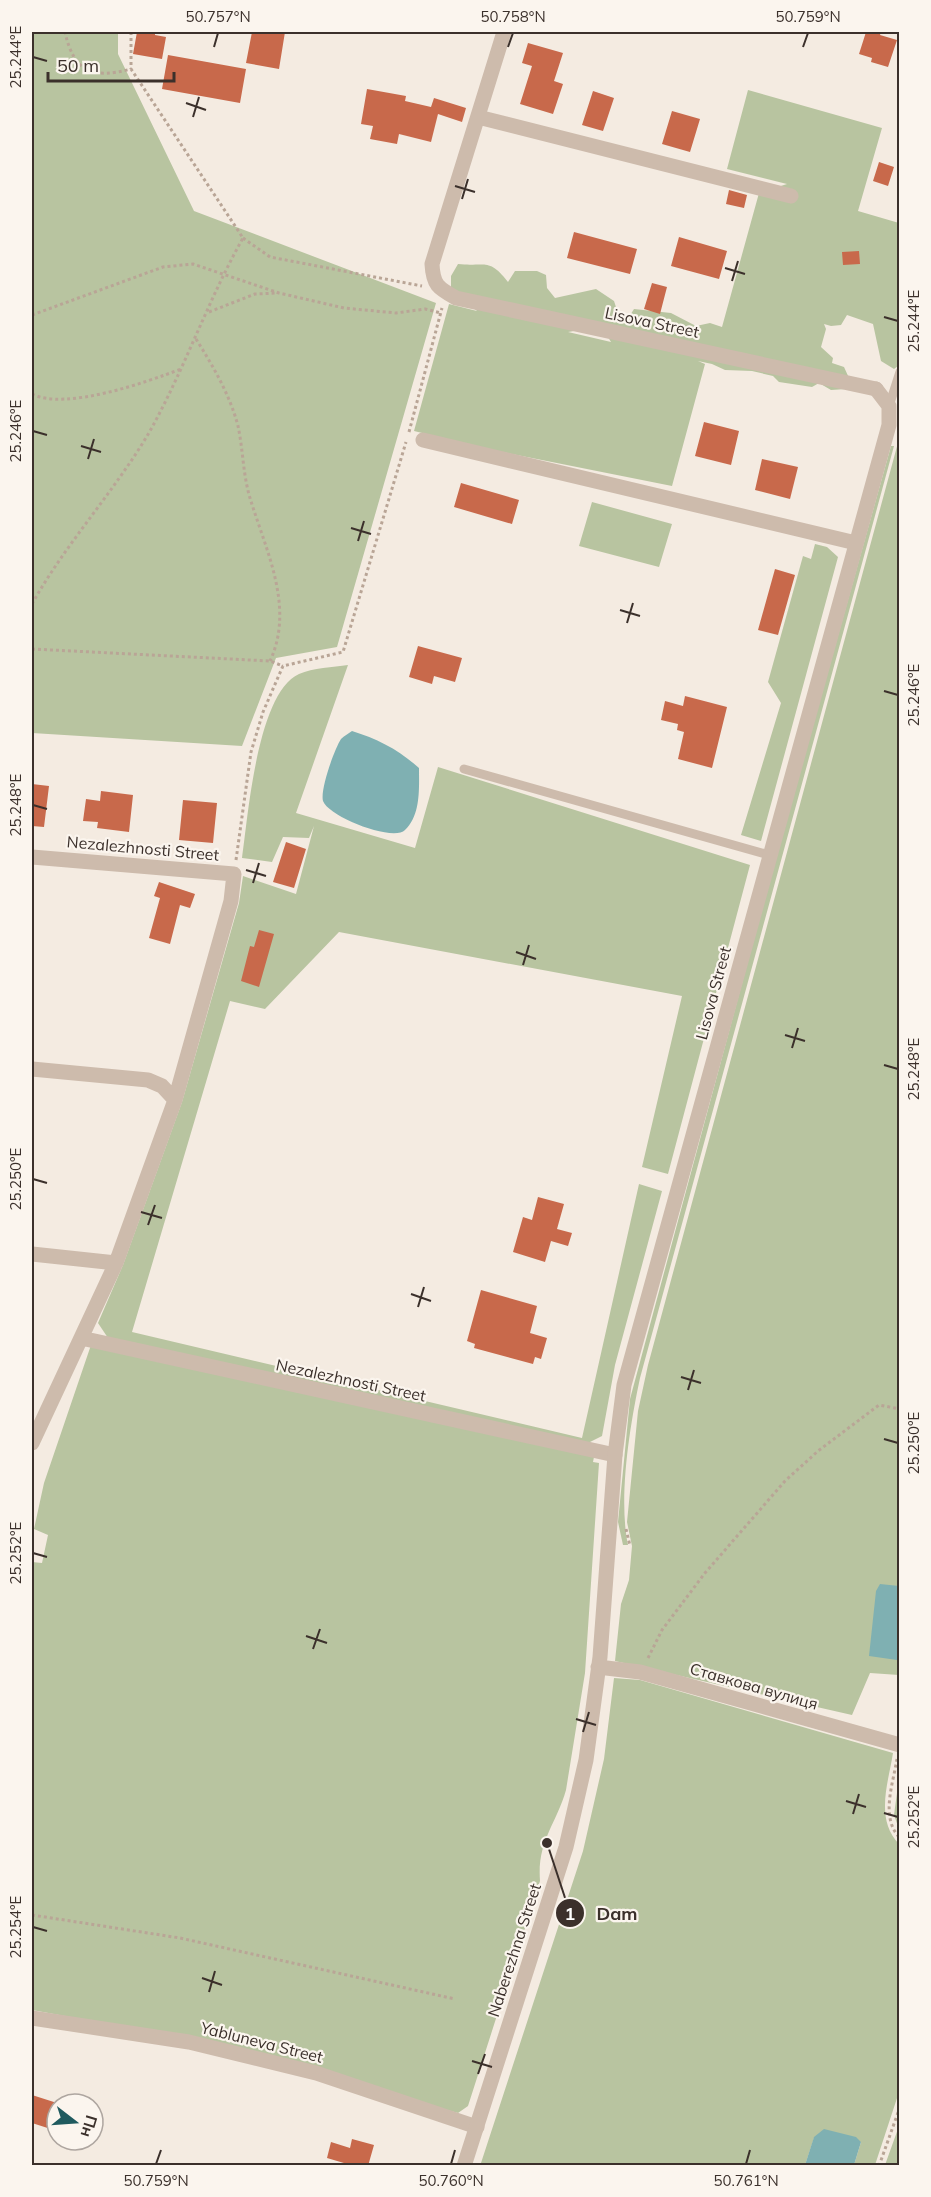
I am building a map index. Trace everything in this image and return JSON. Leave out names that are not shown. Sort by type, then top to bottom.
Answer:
[{"type":"street","points":[[433,279],[432,264],[504,32]]},
{"type":"street","points":[[478,117],[791,196]]},
{"type":"street","name":"Lisova Street","points":[[433,279],[447,293],[456,298],[876,389],[892,416],[624,1385],[615,1455]]},
{"type":"street","points":[[423,440],[856,543]]},
{"type":"street","name":"Nezalezhnosti Street","points":[[32,857],[234,874],[231,901],[175,1100],[116,1263],[32,1443]]},
{"type":"street","points":[[32,1069],[148,1080],[162,1086],[175,1100]]},
{"type":"street","points":[[32,1254],[116,1263]]},
{"type":"street","name":"Nezalezhnosti Street","points":[[81,1338],[615,1455]]},
{"type":"street","name":"Naberezhna Street","points":[[464,2166],[566,1847],[586,1760],[598,1667],[615,1455]]},
{"type":"street","name":"Ставкова вулиця","points":[[598,1667],[640,1672],[899,1745]]},
{"type":"street","name":"Yabluneva Street","points":[[32,2018],[189,2042],[282,2064],[316,2073],[477,2127]]},
{"type":"lane","points":[[892,416],[900,372]]},
{"type":"lane","points":[[464,769],[769,855]]},
{"type":"path","points":[[65,32],[75,60],[90,73],[110,75],[131,69]]},
{"type":"path","points":[[131,32],[131,69],[243,238],[270,256],[409,285],[425,286],[433,279]]},
{"type":"path","points":[[32,604],[149,432],[196,339],[223,273],[243,238]]},
{"type":"path","points":[[32,315],[163,267],[193,264],[279,293],[344,308],[396,313],[425,309],[441,313]]},
{"type":"path","points":[[207,313],[255,294],[279,293]]},
{"type":"path","points":[[32,649],[270,661],[283,666],[343,652],[408,437],[447,293]]},
{"type":"path","points":[[196,339],[216,372],[237,424],[249,496],[269,551],[282,621],[277,647],[270,661]]},
{"type":"path","points":[[32,394],[37,397],[64,397],[106,393],[182,369]]},
{"type":"path","points":[[234,874],[251,752],[263,712],[283,666]]},
{"type":"path","points":[[640,1672],[662,1630],[705,1572],[785,1481],[818,1451],[879,1405],[900,1409]]},
{"type":"path","points":[[899,1745],[888,1815],[892,1831],[900,1838]]},
{"type":"path","points":[[32,1915],[180,1938],[455,1999]]},
{"type":"path","points":[[879,2166],[900,2107]]},
{"type":"green space","points":[[32,32],[118,32],[118,54],[194,211],[436,303],[337,647],[276,658],[242,746],[32,733]]},
{"type":"green space","points":[[748,90],[882,128],[858,211],[899,223],[898,366],[894,369],[881,361],[873,324],[847,315],[841,325],[824,324],[826,329],[821,347],[833,358],[832,363],[844,367],[849,378],[846,389],[831,390],[819,383],[812,387],[779,382],[773,376],[752,371],[725,370],[698,361],[705,364],[672,486],[492,450],[414,431],[449,304],[477,311],[451,288],[451,276],[458,264],[491,266],[508,282],[515,271],[537,271],[546,275],[547,288],[555,298],[596,289],[614,301],[617,310],[629,317],[634,309],[671,313],[696,326],[710,323],[722,327],[759,193],[787,184],[727,169]],"holes":[[[580,330],[608,337],[611,342],[568,332]]]},
{"type":"green space","points":[[899,439],[899,1675],[870,1673],[852,1715],[615,1661],[621,1604],[629,1580],[632,1546],[627,1522],[638,1411],[648,1365]]},
{"type":"green space","points":[[891,446],[894,446],[640,1378],[626,1462],[624,1506],[628,1545],[623,1545],[618,1522],[630,1399],[776,857]]},
{"type":"green space","points":[[592,502],[672,524],[659,567],[579,546]]},
{"type":"green space","points":[[815,544],[827,547],[838,557],[761,841],[741,835],[781,703],[768,682],[803,556],[811,559]]},
{"type":"green space","points":[[348,665],[296,813],[415,848],[438,767],[750,865],[668,1174],[642,1167],[682,996],[339,932],[265,1009],[230,1001],[132,1332],[582,1438],[639,1184],[662,1191],[615,1365],[602,1436],[586,1444],[108,1338],[98,1323],[123,1265],[182,1102],[239,903],[243,876],[296,894],[314,826],[309,838],[283,837],[272,862],[242,858],[257,758],[273,705],[285,686],[299,674]]},
{"type":"green space","points":[[91,1345],[594,1457],[593,1462],[599,1463],[585,1673],[566,1790],[544,1844],[541,1855],[540,1881],[468,2106],[458,2113],[190,2039],[32,2010],[32,1562],[42,1563],[48,1535],[34,1529],[44,1483]]},
{"type":"green space","points":[[614,1678],[640,1680],[893,1753],[886,1789],[885,1812],[887,1824],[899,1844],[900,2089],[875,2165],[854,2165],[861,2142],[814,2138],[805,2165],[480,2166],[583,1851],[604,1759]]},
{"type":"green space","points":[[899,1778],[900,1829],[894,1815]]},
{"type":"green space","points":[[899,2126],[899,2165],[885,2165]]},
{"type":"water","points":[[352,731],[388,746],[419,768],[416,809],[414,817],[405,830],[388,833],[362,826],[337,814],[323,801],[326,779],[335,752],[341,739]]},
{"type":"water","points":[[880,1584],[899,1586],[897,1660],[869,1656],[876,1591]]},
{"type":"water","points":[[824,2129],[856,2137],[861,2142],[854,2165],[805,2165],[814,2137]]},
{"type":"building","points":[[137,32],[155,32],[155,35],[166,37],[162,59],[133,54]]},
{"type":"building","points":[[252,32],[285,32],[279,69],[246,63]]},
{"type":"building","points":[[866,32],[881,32],[880,35],[897,40],[888,67],[871,62],[872,58],[859,54]]},
{"type":"building","points":[[528,43],[563,53],[554,81],[563,84],[553,114],[520,104],[532,66],[522,63]]},
{"type":"building","points":[[168,55],[246,69],[240,103],[162,89]]},
{"type":"building","points":[[367,89],[406,96],[405,101],[431,107],[434,98],[466,108],[462,122],[438,114],[431,142],[399,134],[397,144],[370,139],[373,126],[361,124]]},
{"type":"building","points":[[593,91],[614,98],[603,131],[582,125]]},
{"type":"building","points":[[672,111],[700,119],[690,152],[662,144]]},
{"type":"building","points":[[879,162],[894,167],[888,186],[873,181]]},
{"type":"building","points":[[729,190],[747,195],[744,208],[726,204]]},
{"type":"building","points":[[574,232],[637,249],[630,274],[567,258]]},
{"type":"building","points":[[679,237],[727,251],[719,279],[671,266]]},
{"type":"building","points":[[859,251],[860,264],[843,265],[842,252]]},
{"type":"building","points":[[652,283],[667,287],[660,314],[644,309]]},
{"type":"building","points":[[704,422],[739,431],[731,465],[695,456]]},
{"type":"building","points":[[762,459],[798,467],[790,499],[755,490]]},
{"type":"building","points":[[461,483],[519,500],[512,524],[454,507]]},
{"type":"building","points":[[775,569],[795,575],[778,635],[758,630]]},
{"type":"building","points":[[418,646],[462,658],[455,682],[434,676],[432,684],[409,677]]},
{"type":"building","points":[[685,696],[727,707],[712,768],[678,759],[684,732],[677,730],[678,724],[661,720],[665,701],[683,706]]},
{"type":"building","points":[[32,784],[49,786],[44,827],[32,826]]},
{"type":"building","points":[[101,791],[133,795],[129,832],[97,828],[98,822],[83,821],[86,799],[100,801]]},
{"type":"building","points":[[183,800],[217,803],[213,843],[179,840]]},
{"type":"building","points":[[286,842],[306,849],[294,888],[273,882]]},
{"type":"building","points":[[159,882],[195,894],[190,908],[180,905],[170,944],[149,938],[160,898],[154,896]]},
{"type":"building","points":[[259,930],[274,934],[259,987],[241,981],[250,946],[254,947]]},
{"type":"building","points":[[538,1197],[564,1204],[557,1229],[572,1233],[568,1246],[551,1241],[545,1262],[513,1252],[523,1217],[532,1220]]},
{"type":"building","points":[[481,1290],[537,1306],[530,1333],[547,1338],[541,1359],[535,1357],[533,1364],[474,1348],[475,1344],[467,1341]]},
{"type":"building","points":[[32,2095],[45,2099],[45,2127],[32,2123]]},
{"type":"building","points":[[352,2139],[374,2145],[368,2166],[354,2166],[327,2158],[331,2142],[350,2148]]},
{"type":"place","name":"Dam","points":[[547,1843]]}]
